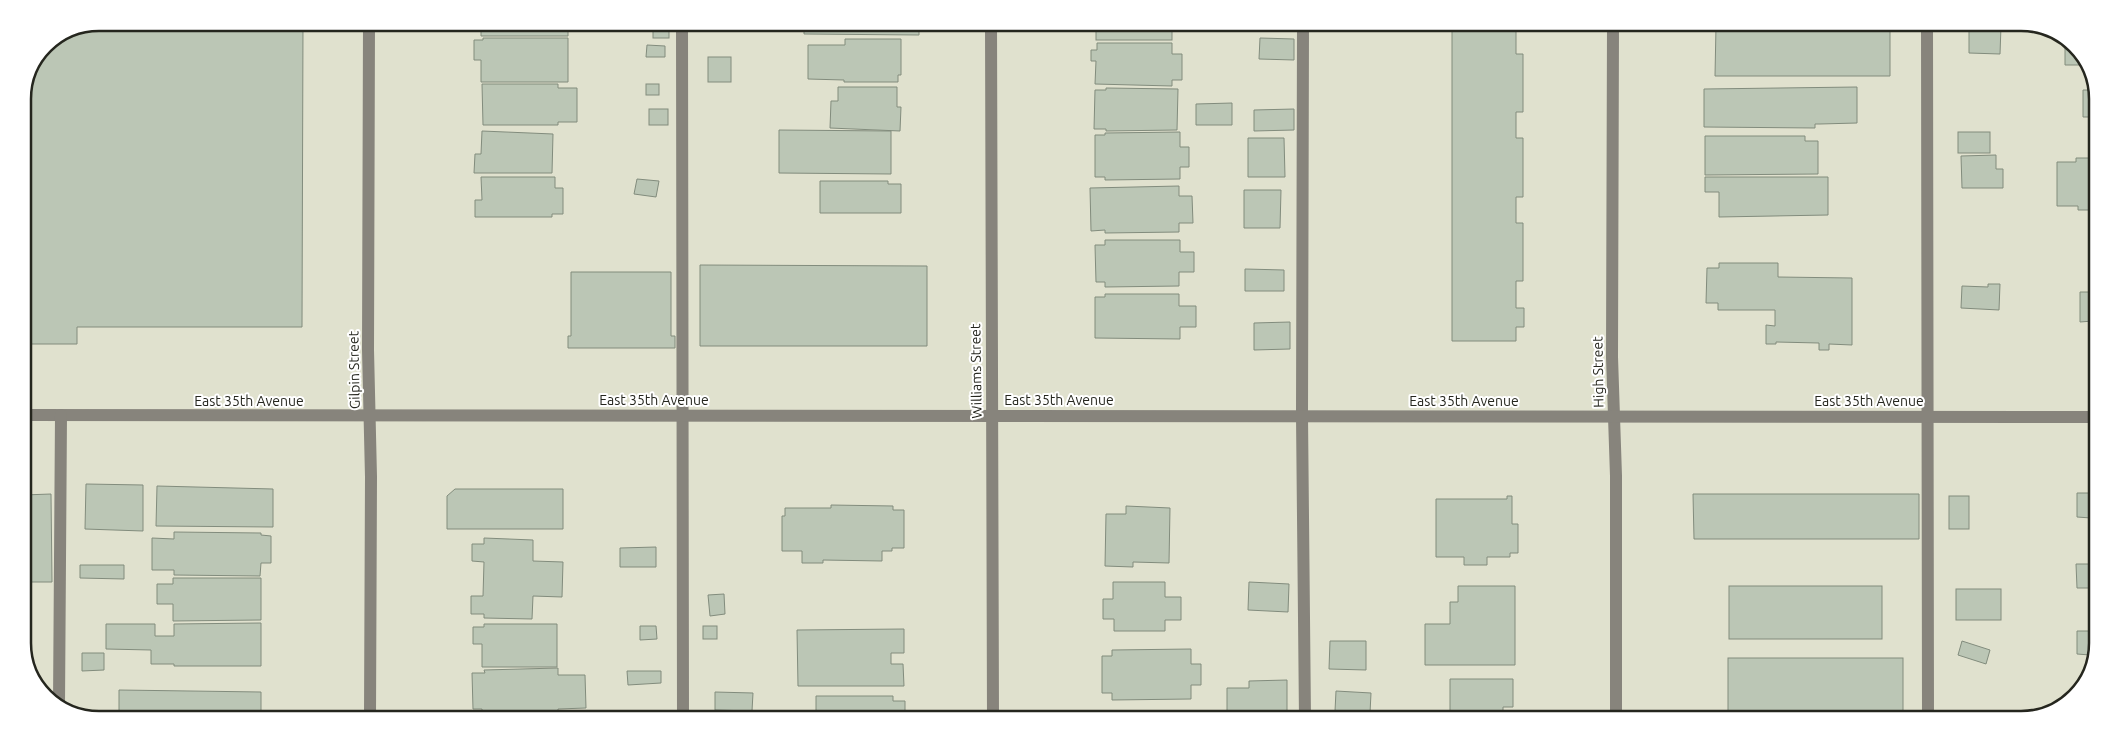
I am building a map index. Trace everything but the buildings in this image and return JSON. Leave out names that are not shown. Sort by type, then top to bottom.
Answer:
[{"type":"street","name":"Gilpin Street","points":[[369,31],[370,711]]},
{"type":"street","points":[[682,31],[683,711]]},
{"type":"street","name":"Williams Street","points":[[991,31],[993,711]]},
{"type":"street","points":[[1303,31],[1302,416],[1305,711]]},
{"type":"street","name":"High Street","points":[[1613,31],[1616,711]]},
{"type":"street","points":[[1927,31],[1928,711]]},
{"type":"street","name":"East 35th Avenue","points":[[31,414],[370,416],[992,414],[2089,418]]},
{"type":"street","points":[[59,698],[61,414]]}]
